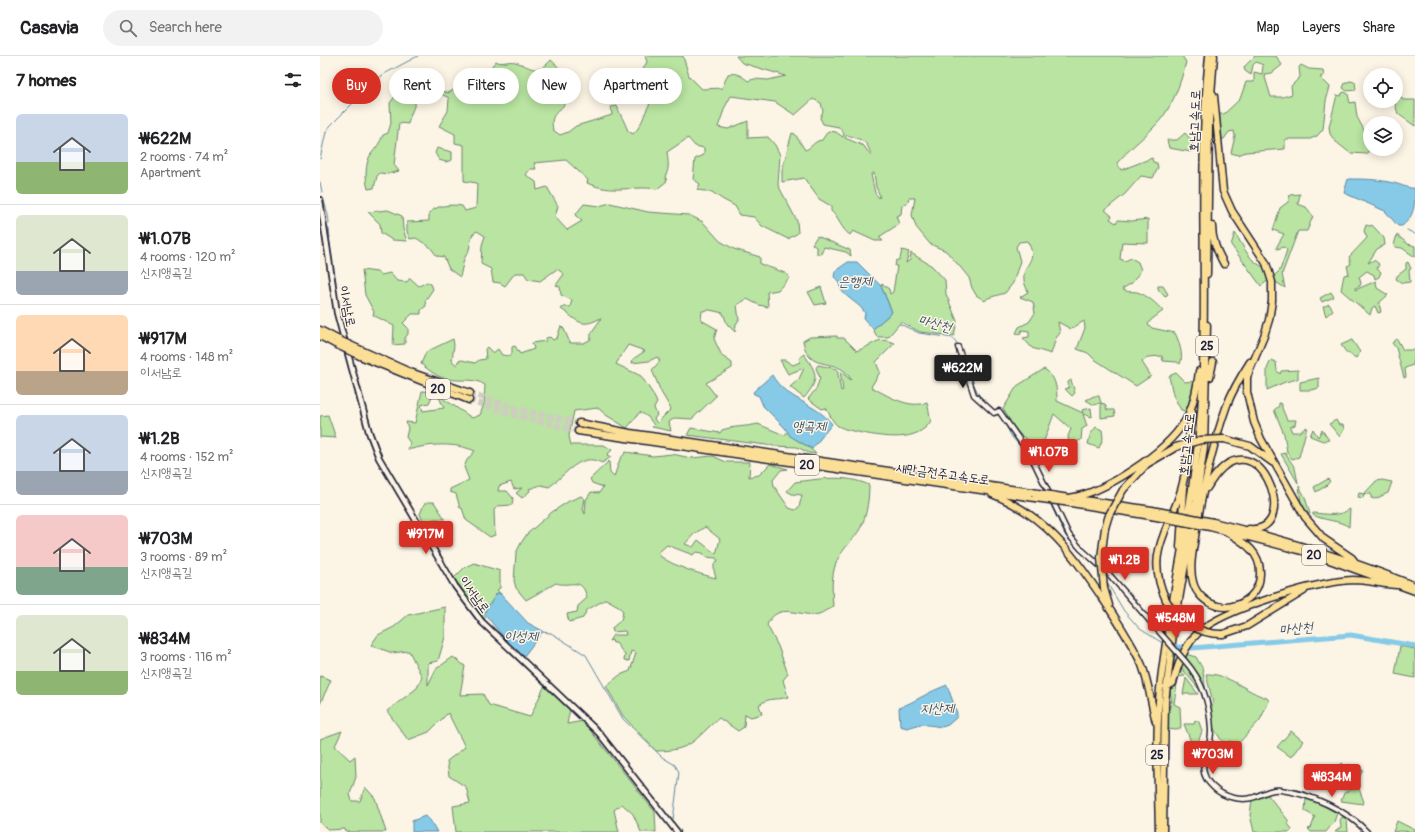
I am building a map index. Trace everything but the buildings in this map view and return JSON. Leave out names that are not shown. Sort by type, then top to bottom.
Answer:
[{"type":"highway","name":"호남고속도로","points":[[1159,832],[1157,776],[1158,729],[1169,628],[1196,468],[1201,410],[1205,126],[1209,56]]},
{"type":"highway","name":"호남고속도로","points":[[1163,832],[1163,727],[1166,687],[1164,678],[1196,502],[1206,428],[1211,91],[1214,56]]},
{"type":"highway","points":[[1211,91],[1214,96],[1220,174],[1225,196],[1232,211],[1266,263],[1272,282],[1271,311],[1260,345],[1247,376],[1247,392],[1254,422],[1299,507],[1314,528],[1324,539],[1352,558],[1356,563]]},
{"type":"highway","points":[[1209,194],[1212,236],[1217,252],[1224,264]]},
{"type":"highway","points":[[1177,584],[1185,473],[1199,367],[1200,286],[1203,250]]},
{"type":"highway","name":"20","points":[[320,330],[335,341]]},
{"type":"highway","name":"20","points":[[320,336],[335,341],[469,400]]},
{"type":"highway","points":[[1180,595],[1191,560],[1201,502],[1227,404],[1238,381],[1260,345]]},
{"type":"highway","points":[[1206,428],[1210,375],[1214,362]]},
{"type":"highway","name":"20","points":[[409,374],[470,393]]},
{"type":"highway","points":[[1070,501],[1102,488],[1129,472],[1150,456],[1178,431],[1193,404]]},
{"type":"highway","name":"새만금전주고속도로","points":[[579,424],[1151,513],[1212,525],[1238,528],[1284,540],[1356,563],[1415,586]]},
{"type":"highway","name":"새만금전주고속도로","points":[[578,431],[984,490],[1034,495]]},
{"type":"highway","points":[[1115,618],[1104,588],[1101,558],[1105,528],[1109,515],[1123,490],[1147,464],[1176,447],[1193,441],[1224,439],[1242,443],[1257,450],[1278,469]]},
{"type":"highway","points":[[1201,502],[1211,480],[1222,467],[1235,460],[1253,463],[1262,471],[1269,482],[1275,499],[1275,507],[1273,515],[1266,525],[1255,530],[1238,528]]},
{"type":"highway","points":[[1185,473],[1181,491],[1166,526],[1158,551],[1159,578],[1166,600],[1178,615],[1193,627],[1207,632],[1223,634],[1240,629],[1254,622],[1311,587]]},
{"type":"highway","points":[[984,490],[1015,504],[1047,528],[1071,553],[1115,618],[1142,666],[1151,694],[1158,729]]},
{"type":"highway","name":"새만금전주고속도로","points":[[1212,525],[1224,530],[1310,553],[1415,591]]},
{"type":"highway","points":[[1191,560],[1191,572],[1194,586],[1200,596],[1207,601],[1216,605],[1228,607],[1241,603],[1250,597],[1259,580],[1260,569],[1257,557],[1243,542],[1224,530]]},
{"type":"highway","points":[[1166,687],[1173,683],[1191,640],[1207,626],[1227,614],[1311,587],[1353,580],[1401,585]]},
{"type":"main road","name":"이서남로","points":[[320,200],[337,313],[368,432],[379,458],[455,586],[482,622],[599,733],[677,832]]},
{"type":"street","points":[[958,347],[974,395],[994,413],[999,411],[1031,456],[1069,535],[1081,549],[1108,573],[1198,679],[1204,691],[1211,731],[1203,770],[1207,781],[1214,788],[1230,797],[1238,799],[1253,798],[1267,792],[1280,790],[1306,796],[1337,810],[1353,820],[1367,832]]},
{"type":"green space","points":[[645,56],[683,56],[689,76],[702,89],[722,88],[728,74],[739,75],[748,81],[754,79],[768,80],[786,76],[742,63],[736,56],[1182,56],[1186,62],[1178,89],[1170,106],[1159,121],[1117,163],[1121,170],[1152,158],[1153,162],[1157,163],[1158,168],[1153,178],[1141,176],[1125,194],[1105,210],[1112,216],[1110,219],[1116,223],[1118,220],[1132,221],[1148,219],[1148,243],[1122,242],[1120,259],[1125,261],[1131,258],[1138,262],[1141,270],[1132,283],[1122,289],[1144,295],[1163,311],[1148,324],[1152,328],[1175,333],[1181,353],[1180,364],[1177,362],[1163,361],[1162,356],[1148,357],[1142,362],[1151,376],[1136,386],[1094,359],[1088,353],[1077,349],[1085,328],[1084,321],[1071,329],[1058,322],[1060,333],[1056,338],[1051,354],[1032,348],[1023,338],[1029,337],[1029,331],[1022,330],[1020,334],[1016,333],[1019,327],[1029,322],[1035,313],[1033,302],[1020,297],[1028,292],[1024,282],[1024,274],[1032,253],[1027,241],[1019,242],[1016,247],[1020,261],[1013,283],[1005,293],[988,298],[985,301],[976,295],[969,278],[946,251],[930,244],[916,227],[912,215],[915,198],[909,198],[907,204],[902,205],[901,214],[896,216],[899,224],[879,237],[883,241],[875,241],[853,231],[850,235],[844,230],[831,211],[831,206],[819,199],[804,178],[782,182],[782,170],[792,133],[795,134],[805,150],[822,140],[828,131],[836,132],[843,137],[844,134],[839,127],[823,124],[820,118],[823,111],[821,103],[813,99],[795,115],[775,102],[731,96],[725,107],[718,127],[728,129],[748,121],[748,138],[768,137],[775,145],[780,155],[778,185],[797,221],[798,233],[788,239],[762,226],[754,217],[740,215],[735,206],[712,192],[697,190],[700,184],[693,179],[695,159],[704,155],[704,148],[695,146],[688,138],[667,152],[668,168],[665,176],[667,181],[657,189],[614,189],[597,187],[587,183],[588,180],[566,160],[534,163],[536,169],[530,169],[526,175],[536,182],[537,190],[547,187],[558,206],[555,217],[567,230],[582,221],[575,215],[584,204],[599,206],[610,203],[648,212],[689,215],[703,222],[720,241],[734,249],[760,257],[760,264],[781,271],[790,277],[778,290],[767,292],[768,307],[759,305],[747,299],[737,305],[739,320],[736,324],[735,332],[727,324],[723,313],[710,310],[702,311],[701,320],[717,329],[714,339],[722,356],[732,363],[732,368],[706,383],[716,396],[692,419],[675,418],[669,422],[671,431],[652,427],[654,425],[648,417],[640,412],[627,428],[606,415],[598,408],[574,411],[569,436],[571,445],[604,445],[612,450],[607,455],[611,457],[602,463],[594,460],[580,462],[573,466],[549,487],[541,485],[529,489],[530,491],[522,498],[516,493],[522,488],[514,489],[511,482],[499,486],[498,491],[507,491],[513,498],[512,505],[498,506],[494,510],[495,535],[490,537],[466,520],[462,508],[460,508],[456,494],[450,492],[450,489],[469,480],[464,467],[467,460],[475,451],[450,445],[424,446],[408,450],[410,443],[406,437],[408,428],[406,422],[415,423],[422,391],[434,392],[429,403],[421,405],[423,411],[444,408],[438,395],[472,418],[480,415],[484,404],[485,385],[472,380],[454,380],[434,374],[421,364],[426,352],[453,339],[454,345],[452,361],[457,365],[458,361],[462,360],[475,363],[479,360],[486,359],[485,349],[487,347],[493,353],[498,349],[502,355],[510,356],[512,353],[512,347],[515,346],[520,354],[534,349],[532,343],[546,341],[546,338],[550,337],[553,340],[557,338],[561,326],[564,329],[570,343],[584,343],[591,339],[592,331],[601,318],[584,323],[576,320],[561,309],[563,307],[570,307],[572,300],[561,295],[560,287],[556,285],[564,274],[557,269],[540,281],[528,279],[524,273],[515,273],[505,286],[500,283],[493,282],[491,269],[481,264],[482,245],[485,236],[477,231],[472,235],[469,250],[464,259],[460,277],[449,269],[444,257],[437,256],[430,247],[416,238],[410,239],[407,232],[407,222],[429,221],[429,213],[436,208],[453,205],[462,206],[465,211],[476,208],[477,183],[464,181],[464,145],[455,143],[455,134],[439,126],[448,111],[449,98],[445,96],[445,92],[448,93],[453,90],[453,104],[519,104],[519,68],[490,68],[496,61],[500,63],[515,62],[530,68],[527,68],[527,104],[564,104],[554,116],[552,124],[553,130],[560,135],[568,132],[576,126],[612,115],[611,107],[617,106],[628,131],[633,134],[640,125],[650,104],[682,104],[682,68],[644,68],[647,62]],"holes":[[[847,135],[866,144],[871,156],[864,146],[845,138]],[[874,173],[876,187],[880,196],[879,198],[875,193],[871,174]],[[628,345],[645,351],[633,359],[632,363],[649,361],[657,357],[660,361],[652,370],[661,392],[671,409],[657,423],[654,419],[657,415],[654,408],[657,403],[641,376],[616,364]]]},
{"type":"green space","points":[[1255,56],[1276,56],[1282,65],[1272,73],[1264,74],[1271,97],[1283,97],[1292,94],[1291,86],[1300,77],[1299,67],[1301,65],[1309,69],[1323,70],[1324,76],[1320,77],[1330,87],[1326,101],[1323,129],[1317,136],[1310,139],[1285,139],[1285,149],[1246,152],[1238,155],[1231,153],[1235,136],[1234,131],[1229,132],[1224,139],[1217,140],[1217,114],[1224,114],[1240,99],[1246,82],[1254,82],[1254,72],[1262,74],[1263,65],[1256,62],[1253,65],[1251,75],[1245,71],[1244,67]]},
{"type":"green space","points":[[551,60],[558,68],[541,68],[546,65]]},
{"type":"green space","points":[[1350,81],[1355,82],[1356,90],[1347,91],[1343,88],[1345,83]]},
{"type":"green space","points":[[1345,92],[1348,94],[1350,103],[1355,102],[1357,117],[1363,128],[1363,154],[1350,153],[1335,141],[1330,134],[1329,127],[1337,95],[1341,96],[1342,93]]},
{"type":"green space","points":[[1403,100],[1415,100],[1415,126],[1403,116],[1398,114],[1396,108],[1403,108]]},
{"type":"green space","points":[[390,104],[415,104],[408,124],[399,123],[394,165],[399,171],[388,174],[380,173],[377,176],[374,188],[368,189],[366,176],[369,158],[383,135],[388,133],[391,123]]},
{"type":"green space","points":[[1185,133],[1193,142],[1191,152],[1169,148],[1167,140],[1177,140]]},
{"type":"green space","points":[[437,148],[452,152],[452,160],[446,162],[439,160],[435,153]]},
{"type":"green space","points":[[1300,194],[1298,204],[1306,207],[1313,216],[1307,231],[1298,231],[1282,274],[1285,288],[1274,281],[1273,277],[1280,270],[1287,250],[1284,247],[1277,249],[1277,246],[1284,234],[1273,230],[1280,208],[1288,202],[1290,195]]},
{"type":"green space","points":[[388,210],[402,216],[403,229],[407,241],[392,240],[381,233],[380,224],[368,212]]},
{"type":"green space","points":[[1366,225],[1372,225],[1384,238],[1385,245],[1377,249],[1368,263],[1374,260],[1379,264],[1377,269],[1381,272],[1379,277],[1375,279],[1374,275],[1367,271],[1359,277],[1361,283],[1360,286],[1355,288],[1355,290],[1376,281],[1377,288],[1388,295],[1379,303],[1381,312],[1378,313],[1375,306],[1372,308],[1370,315],[1341,290],[1344,275],[1349,274],[1347,266],[1351,264],[1349,257],[1367,238],[1364,231]]},
{"type":"green space","points":[[1235,233],[1252,259],[1261,266],[1267,268],[1270,279],[1261,286],[1231,245]]},
{"type":"green space","points":[[1397,235],[1408,244],[1415,246],[1415,257],[1402,248],[1395,247],[1394,245]]},
{"type":"green space","points":[[817,236],[850,250],[851,256],[846,252],[824,247],[821,254],[817,254],[817,248],[812,244]]},
{"type":"green space","points":[[902,250],[909,252],[906,263],[910,260],[911,253],[932,266],[945,280],[946,294],[957,321],[954,336],[920,332],[901,322],[888,337],[877,337],[873,329],[892,312],[881,286],[882,284],[889,289],[890,294],[893,292],[897,266],[895,266],[896,261],[900,259]]},
{"type":"green space","points":[[1408,262],[1411,269],[1409,270],[1410,282],[1402,283],[1396,279],[1397,276],[1406,269],[1406,263]]},
{"type":"green space","points":[[362,270],[377,272],[381,275],[390,273],[397,281],[407,282],[410,278],[419,286],[427,282],[431,284],[433,289],[425,301],[426,306],[421,310],[421,314],[412,314],[403,323],[408,328],[405,344],[393,345],[394,326],[373,315],[374,312],[365,295]]},
{"type":"green space","points":[[1158,286],[1163,286],[1168,294],[1165,297],[1158,289]]},
{"type":"green space","points":[[821,287],[826,303],[815,305],[808,292]]},
{"type":"green space","points":[[1331,292],[1334,297],[1322,302],[1320,298]]},
{"type":"green space","points":[[1329,304],[1333,310],[1326,316],[1323,307]]},
{"type":"green space","points":[[837,336],[837,338],[844,338],[857,351],[880,340],[895,343],[876,362],[880,372],[871,387],[906,403],[920,404],[927,402],[931,421],[925,428],[909,436],[900,437],[862,433],[836,425],[826,408],[822,409],[808,399],[816,389],[820,378],[816,368],[818,365],[837,369],[841,391],[843,390],[840,371],[851,380],[847,373],[841,369],[816,361],[806,352],[803,341],[810,337]]},
{"type":"green space","points":[[1397,339],[1403,350],[1415,350],[1413,365],[1405,368],[1406,377],[1404,378],[1396,348],[1392,343]]},
{"type":"green space","points":[[1352,340],[1360,352],[1356,358],[1346,352],[1341,345]]},
{"type":"green space","points":[[804,354],[814,371],[815,380],[804,398],[790,387],[799,379],[804,368],[788,374],[780,360],[785,360],[793,365],[800,362],[799,358]]},
{"type":"green space","points":[[1271,360],[1276,362],[1277,371],[1280,374],[1281,371],[1298,370],[1298,379],[1285,382],[1267,390],[1267,369]]},
{"type":"green space","points":[[1044,369],[1051,375],[1055,383],[1057,401],[1083,413],[1082,410],[1091,408],[1092,417],[1083,414],[1087,426],[1082,429],[1081,440],[1069,445],[1068,436],[1071,429],[1054,414],[1044,441],[1029,440],[1023,437],[1014,428],[1003,409],[1017,386]]},
{"type":"green space","points":[[1176,373],[1185,382],[1195,381],[1195,393],[1185,411],[1181,410],[1173,395],[1169,376]]},
{"type":"green space","points":[[1319,378],[1319,388],[1300,390],[1300,382]]},
{"type":"green space","points":[[1071,380],[1075,393],[1072,396],[1065,389],[1069,388],[1068,382]]},
{"type":"green space","points":[[1094,396],[1099,396],[1101,403],[1094,405],[1086,400]]},
{"type":"green space","points":[[1101,403],[1105,404],[1107,410],[1114,410],[1115,416],[1101,418]]},
{"type":"green space","points":[[1279,403],[1282,404],[1287,420],[1296,420],[1295,425],[1290,427],[1292,432],[1299,432],[1307,427],[1299,457],[1292,459],[1287,452],[1284,434],[1274,410],[1279,406]]},
{"type":"green space","points":[[328,415],[336,438],[320,437],[320,416]]},
{"type":"green space","points":[[1336,420],[1339,425],[1343,425],[1344,429],[1340,437],[1329,424]]},
{"type":"green space","points":[[758,424],[784,435],[788,432],[816,454],[809,453],[797,447],[774,446],[687,435],[691,428],[720,433],[722,430],[726,429]]},
{"type":"green space","points":[[1096,427],[1102,430],[1103,438],[1099,448],[1088,444],[1090,435]]},
{"type":"green space","points":[[1313,429],[1318,437],[1322,430],[1329,440],[1323,441],[1310,436]]},
{"type":"green space","points":[[626,452],[653,456],[672,454],[691,458],[713,456],[726,462],[750,462],[749,477],[759,475],[770,464],[788,469],[781,470],[773,480],[774,486],[789,508],[795,510],[799,507],[802,495],[792,494],[787,491],[795,482],[841,478],[851,479],[869,485],[868,505],[865,518],[856,535],[840,555],[834,568],[832,584],[833,606],[822,613],[812,615],[790,612],[777,613],[767,625],[778,646],[788,674],[783,680],[788,697],[763,702],[759,705],[762,714],[751,717],[745,714],[744,727],[738,731],[719,718],[698,738],[686,746],[678,749],[656,751],[623,716],[606,686],[620,675],[630,671],[636,653],[631,651],[629,661],[624,660],[625,655],[616,643],[613,643],[612,640],[609,641],[613,635],[626,635],[625,631],[613,632],[612,628],[621,620],[623,612],[620,607],[606,599],[587,610],[583,618],[569,622],[567,614],[577,612],[578,606],[587,598],[585,591],[579,584],[556,583],[526,600],[516,588],[514,581],[516,553],[527,534],[552,512],[569,501],[581,496],[585,499],[583,509],[585,514],[586,500],[591,492],[599,493],[603,487],[592,483],[590,479],[609,461],[610,473],[614,477],[620,459]],"holes":[[[705,527],[720,539],[716,554],[698,540],[693,547],[685,544],[694,534]],[[667,545],[693,555],[696,552],[703,553],[705,557],[716,558],[718,561],[714,563],[716,578],[694,572],[665,560],[660,556],[659,552]]]},
{"type":"green space","points":[[1285,453],[1295,468],[1298,483],[1281,454]]},
{"type":"green space","points":[[1328,479],[1330,481],[1326,486],[1316,492],[1314,487]]},
{"type":"green space","points":[[1382,480],[1392,482],[1388,493],[1375,499],[1371,498],[1371,494],[1364,494],[1376,481]]},
{"type":"green space","points":[[1299,486],[1305,497],[1310,514],[1307,514],[1301,504]]},
{"type":"green space","points":[[1359,493],[1364,494],[1363,498],[1358,497]]},
{"type":"green space","points":[[434,502],[445,519],[433,519],[429,524],[430,530],[428,533],[420,514],[424,504]]},
{"type":"green space","points":[[1350,509],[1349,527],[1341,523],[1313,515],[1313,513],[1337,514],[1346,512]]},
{"type":"green space","points":[[474,563],[500,571],[500,588],[497,590],[501,594],[497,593],[485,613],[487,616],[483,620],[454,578],[465,567]]},
{"type":"green space","points":[[445,607],[445,637],[438,661],[428,663],[428,685],[436,669],[453,657],[465,666],[460,695],[483,694],[489,705],[530,717],[545,685],[570,709],[567,724],[583,721],[655,812],[656,832],[641,832],[633,814],[622,804],[614,810],[619,832],[456,832],[453,806],[470,803],[466,787],[449,776],[447,761],[465,747],[448,713],[429,732],[408,740],[387,711],[417,688],[422,677],[409,651],[392,653],[371,645],[378,635],[394,627],[408,615]]},
{"type":"green space","points":[[1400,646],[1415,649],[1415,678],[1395,674]]},
{"type":"green space","points":[[1175,653],[1179,657],[1178,666],[1185,676],[1178,677],[1174,704],[1180,707],[1181,728],[1176,730],[1167,729],[1168,711],[1172,702],[1170,691]]},
{"type":"green space","points":[[1182,653],[1196,657],[1204,671],[1208,704],[1201,678]]},
{"type":"green space","points":[[1183,662],[1194,676],[1202,693],[1180,666]]},
{"type":"green space","points":[[1206,674],[1222,676],[1267,698],[1269,701],[1260,720],[1238,744],[1229,741],[1226,747],[1214,729],[1210,714],[1213,703]]},
{"type":"green space","points":[[320,676],[331,680],[320,704]]},
{"type":"green space","points":[[1186,678],[1198,694],[1183,694]]},
{"type":"green space","points":[[1195,720],[1199,722],[1202,731],[1195,752],[1184,724],[1194,724]]},
{"type":"green space","points":[[342,731],[335,746],[350,760],[355,756],[356,777],[350,794],[352,801],[360,801],[365,787],[375,798],[386,832],[346,832],[345,829],[329,830],[320,823],[320,739]]},
{"type":"green space","points":[[1291,731],[1303,741],[1291,757],[1277,747]]},
{"type":"green space","points":[[1343,763],[1323,777],[1333,791],[1314,768],[1322,776]]},
{"type":"green space","points":[[1347,765],[1350,765],[1355,770],[1363,770],[1356,784],[1344,790],[1345,773],[1349,772]]},
{"type":"green space","points":[[1358,786],[1364,802],[1363,804],[1341,801],[1344,793]]},
{"type":"green space","points":[[1267,794],[1288,820],[1288,824],[1292,829],[1290,832],[1254,832],[1250,815],[1252,800]]},
{"type":"green space","points":[[1306,799],[1323,805],[1337,813],[1334,822],[1326,832],[1311,832],[1308,829],[1311,828],[1315,817],[1305,811]]},
{"type":"green space","points":[[1342,817],[1347,819],[1348,832],[1335,832],[1341,827],[1340,820]]},
{"type":"green space","points":[[1397,821],[1415,830],[1415,832],[1393,832]]},
{"type":"water","points":[[1348,179],[1382,181],[1409,188],[1415,188],[1414,204],[1410,218],[1402,226],[1398,226],[1385,211],[1344,193]]},
{"type":"water","name":"은행제","points":[[848,262],[857,262],[881,286],[892,312],[873,329],[864,319],[865,313],[863,310],[842,291],[838,281],[834,277],[835,271]]},
{"type":"water","name":"앵곡제","points":[[772,375],[785,390],[818,411],[832,424],[812,449],[790,436],[785,428],[763,406],[759,396],[754,394],[753,392]]},
{"type":"water","name":"이성제","points":[[497,593],[501,594],[528,623],[543,631],[524,656],[522,656],[510,645],[484,613]]},
{"type":"water","name":"지산제","points":[[947,685],[957,713],[957,717],[948,725],[942,727],[921,724],[907,728],[900,726],[899,708]]},
{"type":"water","points":[[425,816],[430,820],[437,832],[412,832],[412,821]]},
{"type":"waterway","points":[[320,159],[326,132],[330,126],[384,74],[418,56]]},
{"type":"waterway","points":[[320,182],[322,192]]},
{"type":"waterway","points":[[323,197],[328,213],[329,224]]},
{"type":"waterway","points":[[329,229],[330,238]]},
{"type":"waterway","points":[[1407,230],[1415,234]]},
{"type":"waterway","points":[[332,261],[336,282]]},
{"type":"waterway","name":"마산천","points":[[900,324],[919,333],[953,338],[959,346]]},
{"type":"waterway","name":"마산천","points":[[961,350],[966,364]]},
{"type":"waterway","name":"마산천","points":[[970,377],[980,397]]},
{"type":"waterway","name":"마산천","points":[[996,413],[1002,419],[1012,437],[1025,452],[1035,470]]},
{"type":"waterway","name":"마산천","points":[[1038,477],[1045,491]]},
{"type":"waterway","name":"마산천","points":[[1050,503],[1065,535],[1078,549]]},
{"type":"waterway","name":"마산천","points":[[1090,561],[1100,570]]},
{"type":"waterway","name":"마산천","points":[[1106,581],[1124,611],[1140,629],[1161,642]]},
{"type":"waterway","points":[[542,632],[551,633],[586,655],[623,719],[662,757],[675,765],[679,772],[673,820]]},
{"type":"waterway","name":"마산천","points":[[1178,647],[1192,648],[1351,635],[1415,646]]},
{"type":"tunnel","points":[[470,393],[521,410],[579,423]]},
{"type":"tunnel","points":[[469,400],[518,416],[578,431]]}]
